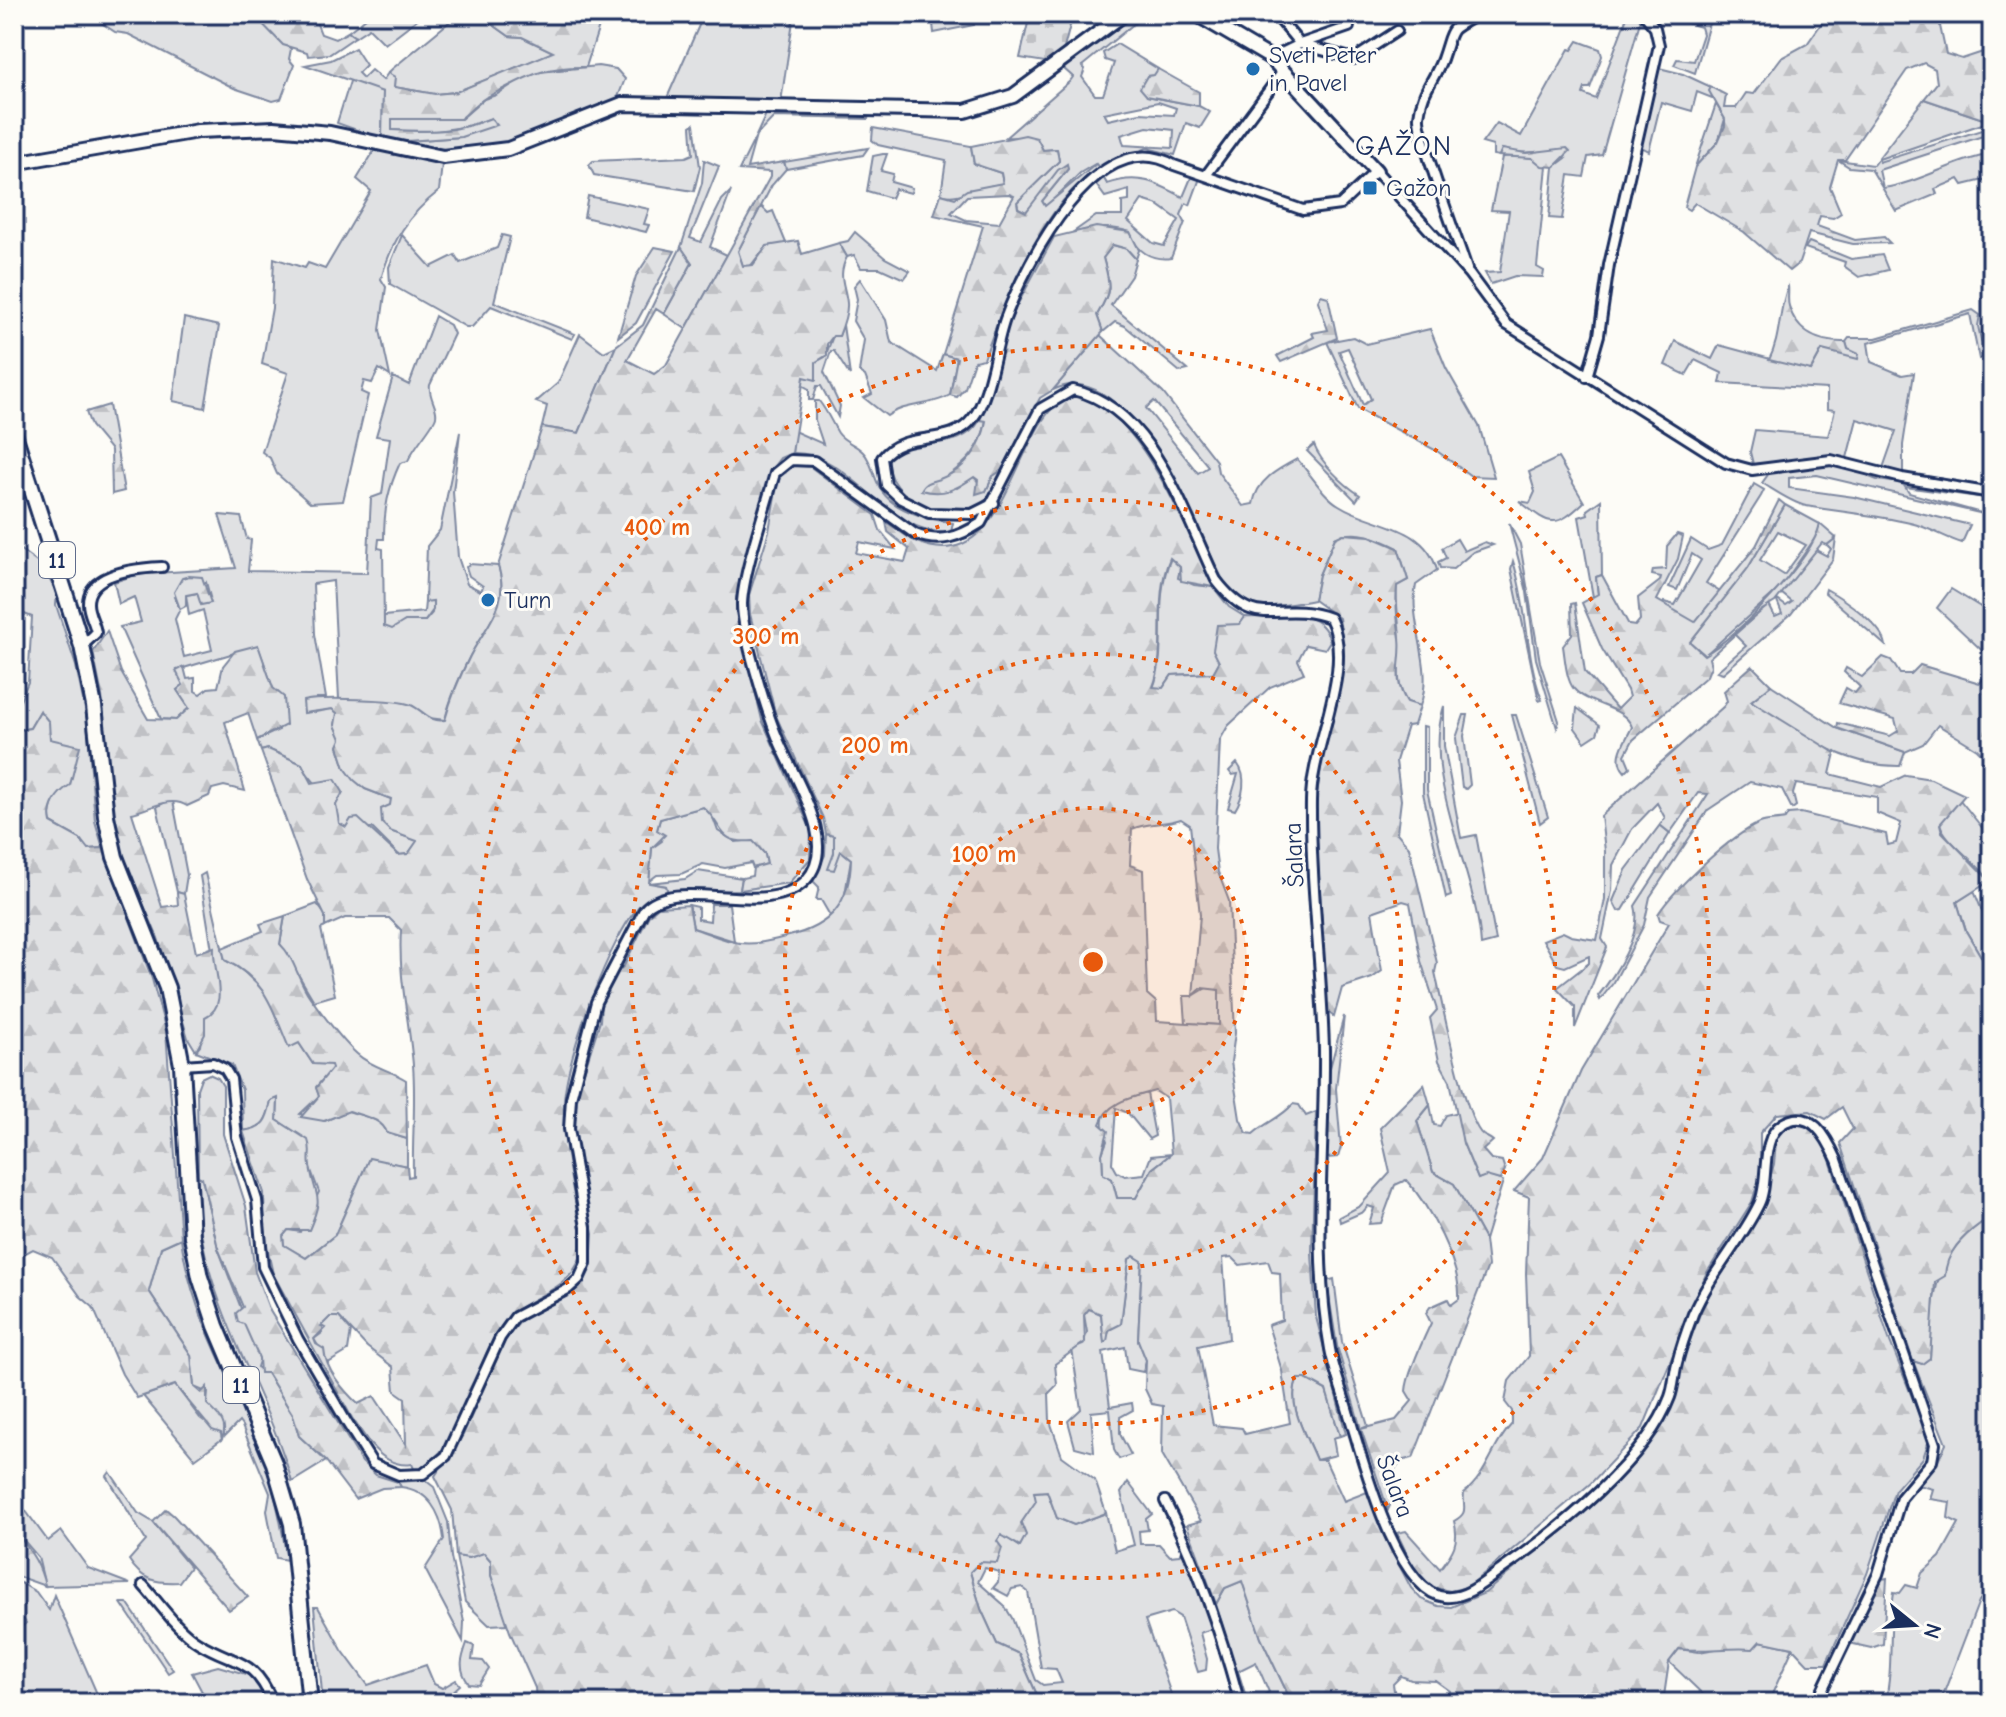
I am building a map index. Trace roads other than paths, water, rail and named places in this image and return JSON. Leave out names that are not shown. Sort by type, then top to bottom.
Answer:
[{"type":"main road","name":"11","points":[[14,434],[82,646],[94,706],[106,816],[115,857],[167,988],[182,1065],[192,1237],[197,1264],[216,1326],[274,1463],[292,1524],[301,1586],[310,1703]]},
{"type":"street","points":[[14,163],[198,131],[274,128],[314,130],[443,157],[508,149],[622,104],[965,111],[1013,96],[1124,14]]},
{"type":"street","points":[[1196,14],[1271,58],[1284,70],[1469,274],[1506,324],[1736,468],[1752,470],[1831,460],[1902,478],[1992,493]]},
{"type":"street","points":[[1275,14],[1300,44],[1354,59],[1397,31]]},
{"type":"street","points":[[1469,274],[1419,120],[1425,88],[1442,60],[1451,30],[1478,14]]},
{"type":"street","points":[[1587,377],[1599,335],[1609,265],[1659,45],[1655,28],[1644,14]]},
{"type":"street","points":[[1271,58],[1349,27]]},
{"type":"street","points":[[1207,174],[1284,70]]},
{"type":"street","points":[[995,502],[972,514],[929,513],[901,499],[886,485],[882,458],[891,447],[911,439],[948,435],[966,427],[976,414],[1005,318],[1030,264],[1076,197],[1102,170],[1124,158],[1157,155],[1174,165],[1303,210],[1340,205],[1376,171]]},
{"type":"street","name":"Šalara","points":[[995,502],[1040,409],[1073,390],[1092,394],[1121,414],[1143,438],[1216,580],[1232,601],[1248,611],[1307,609],[1330,618],[1338,634],[1336,676],[1311,798],[1324,1053],[1320,1120],[1322,1273],[1330,1351],[1365,1468],[1411,1576],[1428,1592],[1448,1598],[1470,1591],[1535,1547],[1616,1475],[1658,1420],[1671,1395],[1676,1366],[1694,1314],[1715,1272],[1762,1200],[1772,1136],[1783,1123],[1803,1119],[1820,1126],[1837,1160],[1935,1444],[1932,1461],[1901,1498],[1878,1574],[1816,1703]]},
{"type":"street","points":[[182,1065],[213,1063],[225,1069],[231,1079],[237,1137],[257,1200],[263,1267],[298,1339],[373,1464],[399,1475],[423,1474],[437,1466],[460,1432],[500,1338],[515,1317],[568,1289],[579,1279],[586,1263],[586,1227],[569,1129],[571,1098],[596,1002],[644,910],[652,901],[672,897],[740,898],[795,890],[808,878],[817,862],[820,835],[762,695],[742,608],[775,473],[791,460],[814,461],[872,505],[928,540],[962,535],[981,523],[995,502]]},
{"type":"street","points":[[82,646],[96,633],[88,601],[93,588],[116,574],[162,567]]},
{"type":"street","points":[[1165,1501],[1184,1539],[1222,1639],[1237,1693],[1235,1702],[1222,1703]]},
{"type":"street","points":[[143,1585],[199,1643],[253,1670],[264,1680],[273,1703]]},
{"type":"place","name":"Sveti Peter in Pavel","points":[[1253,69]]},
{"type":"place","name":"Gažon","points":[[1370,188]]},
{"type":"place","name":"Turn","points":[[488,600]]},
{"type":"district","name":"GAŽON","points":[[1404,145]]}]
